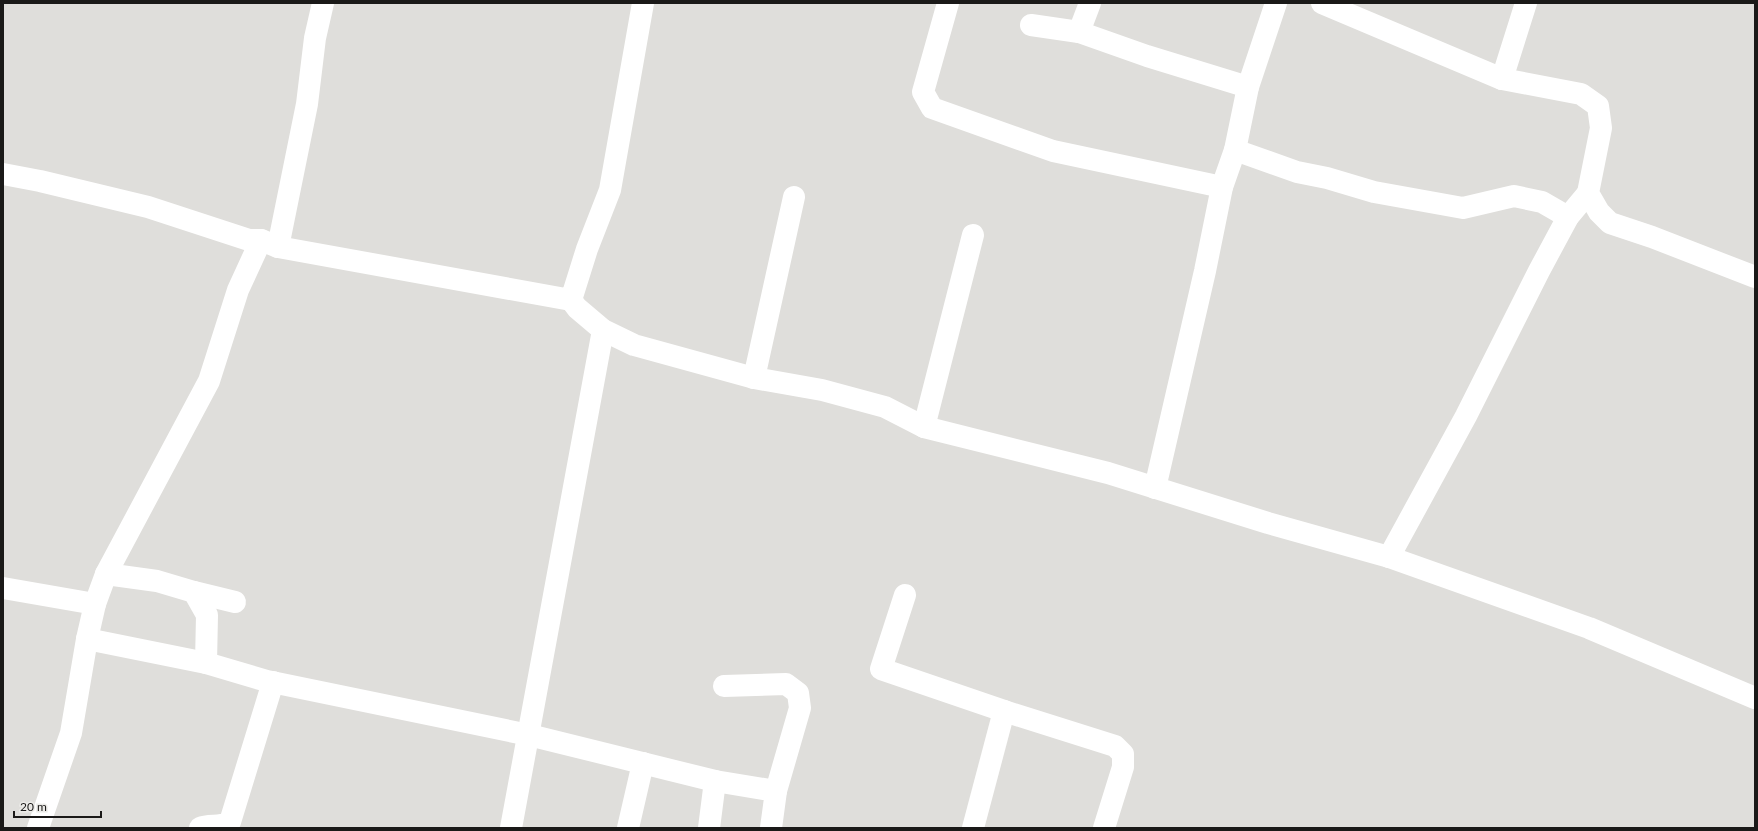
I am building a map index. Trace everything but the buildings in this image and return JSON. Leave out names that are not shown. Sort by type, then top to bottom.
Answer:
[{"type":"street","points":[[38,828],[71,733],[87,639],[95,604],[106,574],[209,381],[238,290],[270,243],[305,112],[315,38],[322,3]]},
{"type":"street","points":[[571,300],[587,250],[610,190],[643,3]]},
{"type":"street","points":[[948,3],[923,92],[932,108],[1053,151],[1222,187]]},
{"type":"street","points":[[1080,32],[1090,3]]},
{"type":"street","points":[[1155,488],[1205,271],[1222,187],[1235,150],[1248,87],[1276,3]]},
{"type":"street","points":[[1322,3],[1352,9],[1502,79],[1581,94],[1598,106],[1601,128],[1588,193],[1568,217],[1466,416],[1389,557]]},
{"type":"street","points":[[1502,79],[1526,3]]},
{"type":"street","points":[[1031,25],[1080,32],[1147,56],[1248,87]]},
{"type":"street","points":[[1235,150],[1297,172],[1327,178],[1374,192],[1463,208],[1514,196],[1542,202],[1568,217]]},
{"type":"street","points":[[3,174],[40,181],[148,207],[248,240],[571,300],[577,308],[602,330],[634,344],[754,378],[822,390],[885,407],[924,427],[1108,473],[1268,523],[1389,557],[1589,628],[1755,698]]},
{"type":"street","points":[[1588,193],[1599,212],[1610,223],[1652,236],[1755,277]]},
{"type":"street","points":[[754,378],[794,197]]},
{"type":"street","points":[[924,427],[973,235]]},
{"type":"street","points":[[511,828],[602,330]]},
{"type":"street","points":[[106,574],[157,581],[235,602]]},
{"type":"street","points":[[3,588],[95,604]]},
{"type":"street","points":[[194,592],[207,615],[206,663]]},
{"type":"street","points":[[905,595],[881,669],[1004,711],[1116,746],[1123,754],[1123,768],[1104,828]]},
{"type":"street","points":[[87,639],[206,663],[273,682],[528,735],[715,781],[776,792]]},
{"type":"street","points":[[200,828],[206,826],[221,826],[230,822],[273,682]]},
{"type":"street","points":[[724,686],[786,684],[798,693],[800,708],[776,792],[771,828]]},
{"type":"street","points":[[973,828],[1004,711]]},
{"type":"street","points":[[628,828],[643,763]]},
{"type":"street","points":[[709,828],[715,781]]}]
